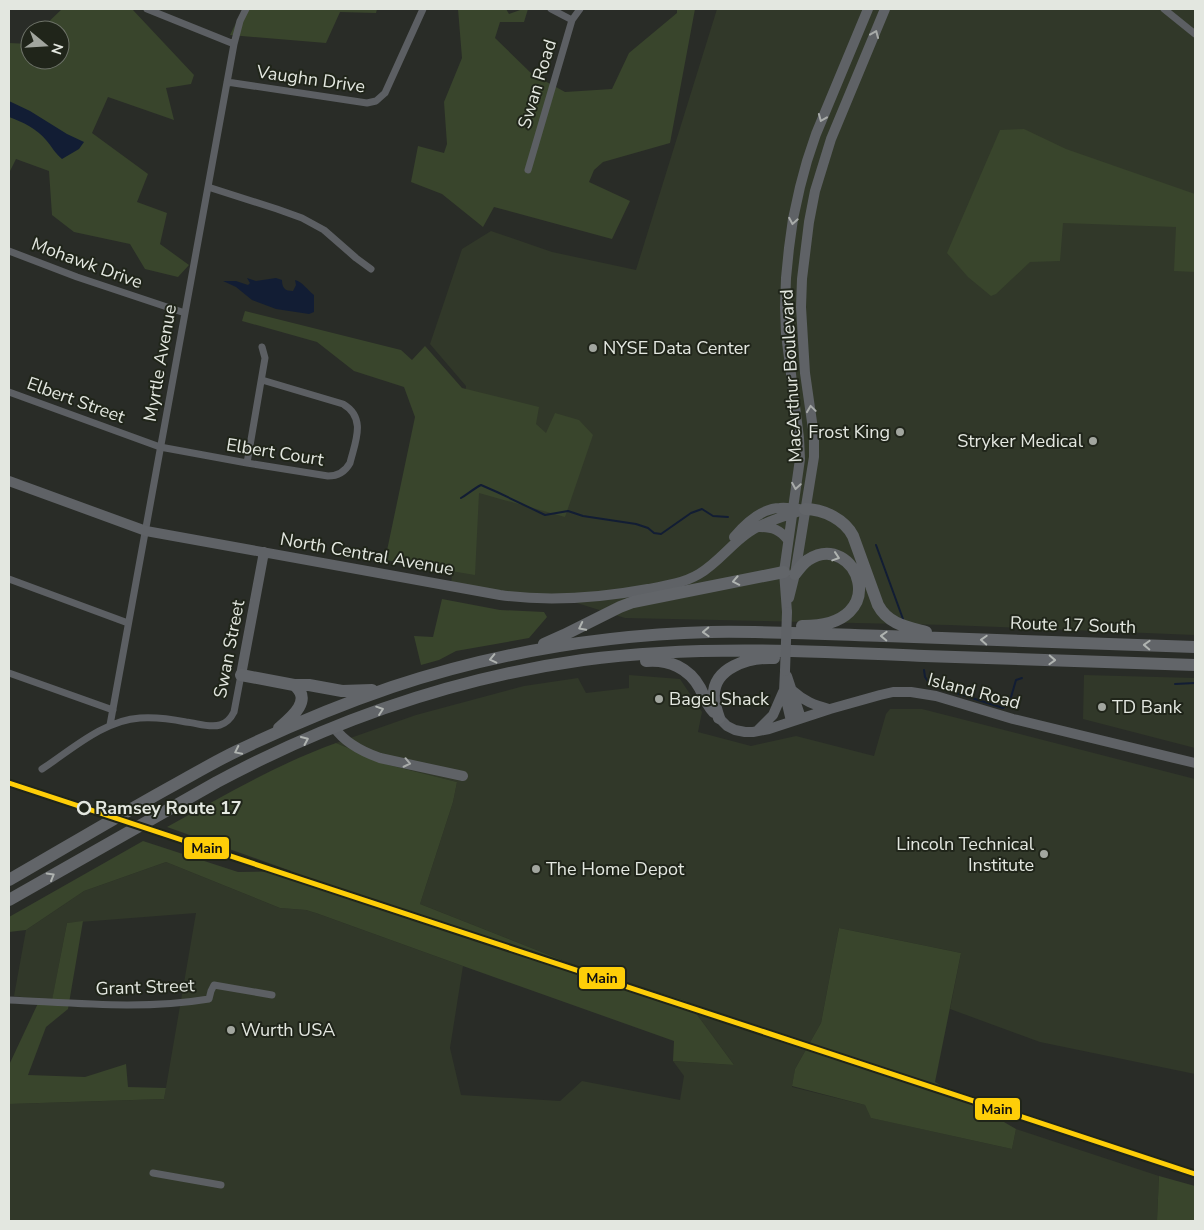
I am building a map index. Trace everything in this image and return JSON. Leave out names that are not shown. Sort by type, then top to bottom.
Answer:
[{"type":"highway","points":[[797,511],[814,510],[831,516],[850,530],[854,536],[878,605],[888,618],[904,626],[950,638]]},
{"type":"highway","points":[[525,652],[633,602],[790,573],[817,556],[831,555],[840,558],[852,566],[858,580],[858,594],[852,609],[843,616],[829,624],[755,632]]},
{"type":"highway","points":[[9,880],[122,814],[237,751],[330,710],[390,688],[457,668],[525,652],[640,636],[709,632],[755,632],[950,638]]},
{"type":"highway","name":"Route 17 South","points":[[950,638],[1195,647]]},
{"type":"highway","points":[[9,900],[245,767],[334,727],[407,701],[489,678],[557,665],[625,656],[660,652],[721,650],[1195,665]]},
{"type":"highway","points":[[719,718],[714,702],[715,689],[721,677],[733,667],[746,661],[761,658],[801,658],[856,653]]},
{"type":"highway","points":[[625,656],[630,662],[664,661],[685,670],[696,682],[711,709],[719,718]]},
{"type":"highway","points":[[241,675],[294,685],[309,685],[342,691],[390,688]]},
{"type":"highway","points":[[267,737],[289,719],[301,703],[302,693],[294,685]]},
{"type":"main road","name":"MacArthur Boulevard","points":[[796,720],[785,671],[790,573],[797,511],[800,451],[786,334],[786,278],[793,219],[803,173],[816,134],[868,9]]},
{"type":"main road","name":"MacArthur Boulevard","points":[[790,573],[788,540],[813,465],[814,447],[812,414],[805,373],[801,307],[802,279],[809,222],[815,191],[831,139],[885,9]]},
{"type":"main road","points":[[850,50],[859,54],[860,60],[850,88],[850,94]]},
{"type":"main road","points":[[831,139],[828,135],[843,101],[843,98],[832,94]]},
{"type":"main road","name":"North Central Avenue","points":[[9,481],[146,531],[500,595],[548,599],[618,594],[673,584],[690,578],[708,568],[756,527],[797,511]]},
{"type":"main road","name":"North Central Avenue","points":[[720,557],[740,530],[754,518],[778,508],[797,511]]},
{"type":"main road","points":[[756,527],[775,529],[781,532],[788,540]]},
{"type":"main road","name":"Swan Street","points":[[241,675],[264,552]]},
{"type":"main road","points":[[757,731],[773,715],[788,690],[816,706],[830,709]]},
{"type":"main road","name":"Island Road","points":[[719,718],[727,726],[739,731],[757,731],[886,693],[920,693],[944,698],[1013,719],[1195,763]]},
{"type":"main road","points":[[334,727],[350,743],[369,754],[463,776]]},
{"type":"street","points":[[147,9],[234,44]]},
{"type":"street","name":"Myrtle Avenue","points":[[110,725],[234,44],[240,21],[246,9]]},
{"type":"street","name":"Vaughn Drive","points":[[228,82],[367,103],[376,101],[385,93],[423,9]]},
{"type":"street","points":[[551,9],[572,20]]},
{"type":"street","name":"Swan Road","points":[[528,170],[572,20],[580,9]]},
{"type":"street","points":[[1164,9],[1195,34]]},
{"type":"street","points":[[208,187],[302,218],[324,230],[356,258],[372,268]]},
{"type":"street","name":"Mohawk Drive","points":[[9,251],[77,278],[185,313]]},
{"type":"street","points":[[247,463],[265,358],[262,347]]},
{"type":"street","name":"Elbert Court","points":[[160,447],[328,476],[338,475],[343,472],[350,463],[358,426],[353,412],[343,404],[262,380]]},
{"type":"street","name":"Elbert Street","points":[[9,392],[160,447]]},
{"type":"street","points":[[9,578],[128,622]]},
{"type":"street","points":[[9,673],[112,710]]},
{"type":"street","name":"Swan Street","points":[[42,769],[92,735],[110,725],[130,718],[178,720],[207,726],[220,725],[226,722],[234,712],[241,675]]},
{"type":"street","name":"Grant Street","points":[[9,1000],[105,1005],[184,1004],[209,1000],[214,985],[272,995]]},
{"type":"street","points":[[153,1173],[221,1186]]},
{"type":"shaded area","points":[[62,9],[132,9],[194,75],[191,84],[166,88],[174,120],[108,97],[92,133],[148,174],[137,202],[167,213],[160,244],[189,265],[178,277],[145,269],[130,244],[74,232],[52,215],[49,171],[16,159],[9,173],[9,43],[20,44],[20,70],[70,70],[70,20],[50,20]]},
{"type":"shaded area","points":[[243,9],[377,9],[376,13],[340,12],[326,43],[230,35]]},
{"type":"shaded area","points":[[458,9],[506,9],[509,14],[528,9],[524,22],[500,22],[495,38],[532,74],[565,92],[612,89],[629,53],[677,13],[677,9],[695,9],[670,143],[603,162],[594,170],[589,182],[630,201],[612,239],[494,207],[483,227],[442,194],[411,182],[418,146],[444,153],[447,144],[444,102],[462,58]]},
{"type":"shaded area","points":[[717,9],[1195,9],[1195,635],[949,625],[625,618],[564,599],[451,585],[454,497],[466,386],[430,344],[462,249],[491,231],[552,252],[636,270]]},
{"type":"shaded area","points":[[1024,129],[1066,149],[1195,194],[1195,272],[1174,271],[1176,227],[1063,223],[1060,261],[1030,262],[996,294],[991,296],[968,277],[947,253],[1000,130]]},
{"type":"shaded area","points":[[245,311],[401,350],[412,360],[425,346],[462,388],[539,407],[536,424],[546,433],[555,413],[579,420],[593,435],[565,517],[479,493],[475,575],[385,560],[415,417],[404,387],[354,371],[317,342],[242,321]]},
{"type":"shaded area","points":[[442,599],[500,610],[544,612],[547,617],[529,638],[456,651],[439,660],[421,665],[414,636],[433,637]]},
{"type":"shaded area","points":[[629,675],[680,679],[702,712],[698,732],[751,746],[796,736],[874,756],[886,714],[890,709],[922,709],[1195,779],[1195,1074],[1040,1042],[950,1009],[961,953],[839,928],[821,1023],[795,1069],[792,1087],[865,1105],[872,1118],[1012,1149],[1016,1129],[1159,1176],[1157,1221],[9,1221],[9,1104],[164,1099],[196,913],[67,923],[52,1001],[14,996],[26,930],[84,891],[166,862],[280,908],[306,910],[316,913],[463,966],[450,1048],[461,1095],[560,1101],[582,1081],[680,1100],[684,1076],[673,1061],[734,1065],[687,1001],[592,972],[420,904],[453,802],[457,782],[389,765],[336,743],[416,715],[524,686],[578,678],[586,693],[629,688]]},
{"type":"shaded area","points":[[1084,675],[1195,678],[1195,748],[1083,719]]},
{"type":"shaded area","points":[[336,743],[389,765],[457,782],[453,802],[420,904],[592,972],[687,1001],[734,1065],[673,1061],[674,1041],[316,913],[306,910],[280,908],[166,862],[84,891],[26,930],[9,932],[9,917],[143,841],[238,872],[291,871],[167,827],[271,771]]},
{"type":"shaded area","points":[[83,921],[68,1009],[46,1027],[28,1075],[85,1077],[126,1064],[128,1087],[166,1088],[164,1099],[9,1104],[9,1065],[40,999],[52,1000],[67,923]]},
{"type":"shaded area","points":[[839,928],[961,953],[935,1082],[1016,1129],[1012,1149],[871,1118],[865,1105],[792,1086],[795,1069],[821,1023]]},
{"type":"shaded area","points":[[1159,1176],[1195,1186],[1195,1221],[1157,1221]]},
{"type":"water","points":[[9,101],[84,142],[79,149],[62,159],[38,132],[9,117]]},
{"type":"water","points":[[247,278],[256,281],[276,278],[282,280],[284,288],[290,291],[293,291],[296,285],[295,280],[298,281],[314,295],[314,312],[309,314],[276,309],[252,300],[236,287],[223,281],[236,281],[248,285],[250,283]]},
{"type":"waterway","points":[[461,498],[481,485],[545,515],[568,511],[583,516],[636,524],[648,528],[654,533],[661,534],[691,513],[702,509],[713,516],[728,517]]},
{"type":"waterway","points":[[876,545],[903,619]]},
{"type":"waterway","points":[[924,670],[925,677],[929,683],[1003,708],[1009,704],[1016,680],[1022,678]]},
{"type":"waterway","points":[[1175,684],[1195,683]]},
{"type":"transit line","name":"Main","points":[[9,783],[1195,1174]]},
{"type":"place","name":"NYSE Data Center","points":[[593,348]]},
{"type":"place","name":"Frost King","points":[[900,432]]},
{"type":"place","name":"Stryker Medical","points":[[1093,441]]},
{"type":"place","name":"Bagel Shack","points":[[659,699]]},
{"type":"place","name":"TD Bank","points":[[1102,707]]},
{"type":"place","name":"Ramsey Route 17","points":[[84,808]]},
{"type":"place","name":"Lincoln Technical Institute","points":[[1044,854]]},
{"type":"place","name":"The Home Depot","points":[[536,869]]},
{"type":"place","name":"Wurth USA","points":[[231,1030]]}]
